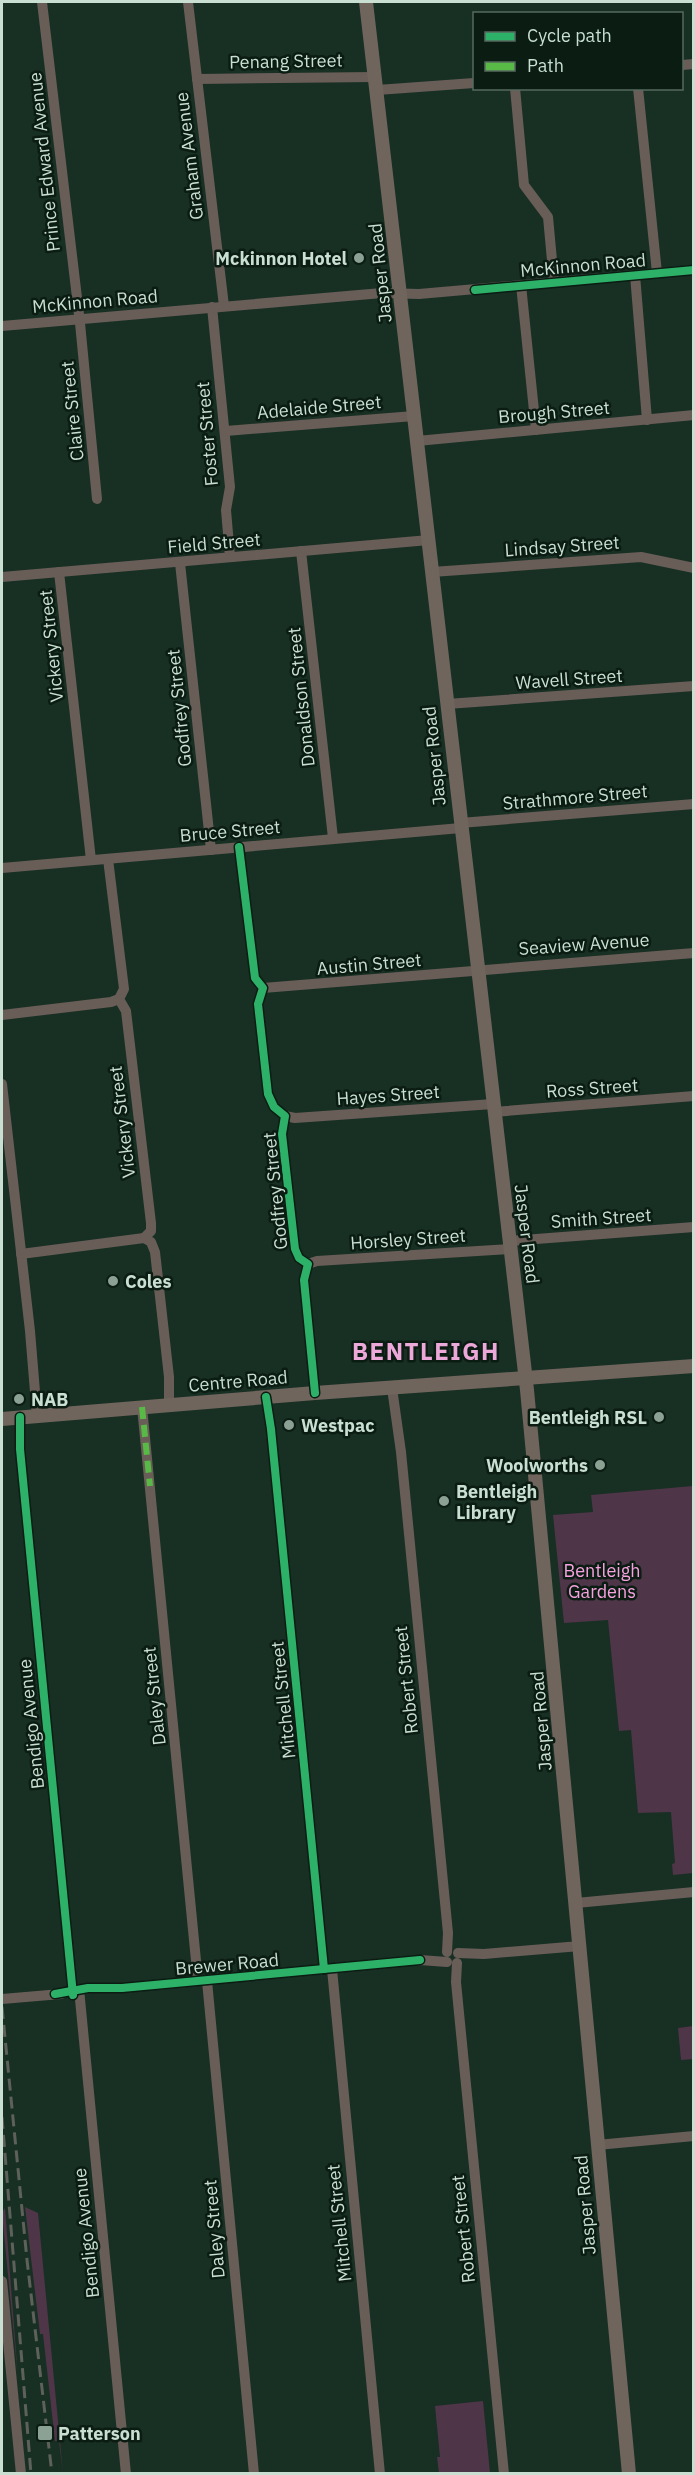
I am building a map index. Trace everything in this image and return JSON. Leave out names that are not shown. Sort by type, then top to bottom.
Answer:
[{"type":"main road","name":"Jasper Road","points":[[366,2],[493,1108],[511,1245],[576,1903],[629,2474]]},
{"type":"main road","name":"Centre Road","points":[[12,1418],[525,1377],[693,1367]]},
{"type":"street","name":"Prince Edward Avenue","points":[[42,2],[79,319]]},
{"type":"street","name":"Graham Avenue","points":[[188,2],[224,306]]},
{"type":"street","name":"Penang Street","points":[[197,79],[473,83]]},
{"type":"street","points":[[515,90],[524,185],[548,217],[554,282]]},
{"type":"street","points":[[638,90],[657,273]]},
{"type":"street","name":"McKinnon Road","points":[[2,326],[224,306],[401,292],[419,294],[693,270]]},
{"type":"street","points":[[635,275],[647,420]]},
{"type":"street","points":[[521,285],[536,430]]},
{"type":"street","name":"Foster Street","points":[[212,307],[226,431],[230,487],[226,510],[230,557]]},
{"type":"street","name":"Claire Street","points":[[79,319],[97,499]]},
{"type":"street","name":"Adelaide Street","points":[[226,431],[414,416]]},
{"type":"street","name":"Brough Street","points":[[417,441],[693,416]]},
{"type":"street","name":"Field Street","points":[[2,577],[429,540]]},
{"type":"street","name":"Donaldson Street","points":[[302,551],[333,838]]},
{"type":"street","name":"Lindsay Street","points":[[432,572],[641,557],[693,568]]},
{"type":"street","name":"Godfrey Street","points":[[180,563],[211,850]]},
{"type":"street","name":"Vickery Street","points":[[59,572],[91,860]]},
{"type":"street","name":"Wavell Street","points":[[447,704],[693,686]]},
{"type":"street","name":"Strathmore Street","points":[[460,825],[693,804]]},
{"type":"street","name":"Bruce Street","points":[[2,867],[211,850],[460,825]]},
{"type":"street","name":"Godfrey Street","points":[[239,847],[255,978],[263,988],[258,1004],[268,1094],[274,1107],[285,1116],[282,1134],[295,1249],[299,1258],[308,1264],[304,1280],[315,1393]]},
{"type":"street","name":"Vickery Street","points":[[108,859],[124,989],[119,999],[126,1011],[151,1223],[151,1231],[144,1238]]},
{"type":"street","name":"Seaview Avenue","points":[[477,970],[693,953]]},
{"type":"street","name":"Austin Street","points":[[263,988],[477,970]]},
{"type":"street","points":[[2,1015],[111,1002],[119,999]]},
{"type":"street","points":[[2,1084],[40,1416]]},
{"type":"street","name":"Ross Street","points":[[493,1108],[693,1096]]},
{"type":"street","name":"Hayes Street","points":[[285,1116],[295,1118],[493,1108]]},
{"type":"street","name":"Smith Street","points":[[511,1245],[693,1227]]},
{"type":"street","points":[[21,1254],[144,1238],[151,1242],[155,1252],[173,1404]]},
{"type":"street","name":"Horsley Street","points":[[308,1264],[317,1261],[511,1245]]},
{"type":"street","name":"Robert Street","points":[[395,1387],[448,1934],[456,1982],[504,2474]]},
{"type":"street","name":"Mitchell Street","points":[[268,1397],[380,2474]]},
{"type":"street","name":"Daley Street","points":[[142,1407],[254,2474]]},
{"type":"street","name":"Bendigo Avenue","points":[[12,1418],[20,1449],[126,2474]]},
{"type":"street","points":[[576,1903],[693,1892]]},
{"type":"street","name":"Brewer Road","points":[[3,1999],[76,1992],[110,1993],[123,1988],[580,1946]]},
{"type":"street","points":[[597,2145],[693,2136]]},
{"type":"street","points":[[2,2281],[21,2474]]},
{"type":"green space","name":"Bentleigh Gardens","points":[[693,1486],[693,1873],[673,1875],[672,1864],[675,1863],[671,1812],[638,1813],[631,1730],[619,1731],[608,1620],[564,1623],[553,1515],[593,1512],[591,1495]]},
{"type":"green space","points":[[693,2026],[693,2059],[681,2060],[678,2028]]},
{"type":"green space","points":[[25,2207],[38,2213],[63,2473],[59,2441],[55,2441]]},
{"type":"green space","points":[[5,2208],[18,2378],[2,2213]]},
{"type":"green space","points":[[483,2401],[490,2473],[439,2473],[437,2457],[440,2457],[435,2406]]},
{"type":"railway","points":[[2,2007],[27,2260],[52,2474]]},
{"type":"railway","points":[[2,2117],[31,2474]]},
{"type":"marked path","points":[[142,1407],[150,1486]]},
{"type":"cycle path","points":[[475,290],[694,270]]},
{"type":"cycle path","points":[[239,847],[255,978],[263,988],[258,1004],[268,1094],[274,1107],[285,1116],[282,1134],[295,1249],[299,1258],[308,1264],[304,1280],[315,1393]]},
{"type":"cycle path","points":[[266,1397],[324,1969]]},
{"type":"cycle path","points":[[20,1417],[20,1449],[73,1995]]},
{"type":"cycle path","points":[[55,1994],[88,1988],[122,1988],[420,1960]]},
{"type":"place","name":"Mckinnon Hotel","points":[[359,258]]},
{"type":"place","name":"Coles","points":[[113,1281]]},
{"type":"place","name":"NAB","points":[[19,1399]]},
{"type":"place","name":"Bentleigh RSL","points":[[659,1417]]},
{"type":"place","name":"Westpac","points":[[289,1425]]},
{"type":"place","name":"Woolworths","points":[[600,1465]]},
{"type":"place","name":"Bentleigh Library","points":[[444,1501]]},
{"type":"place","name":"Patterson","points":[[45,2433]]},
{"type":"district","name":"BENTLEIGH","points":[[426,1351]]}]
